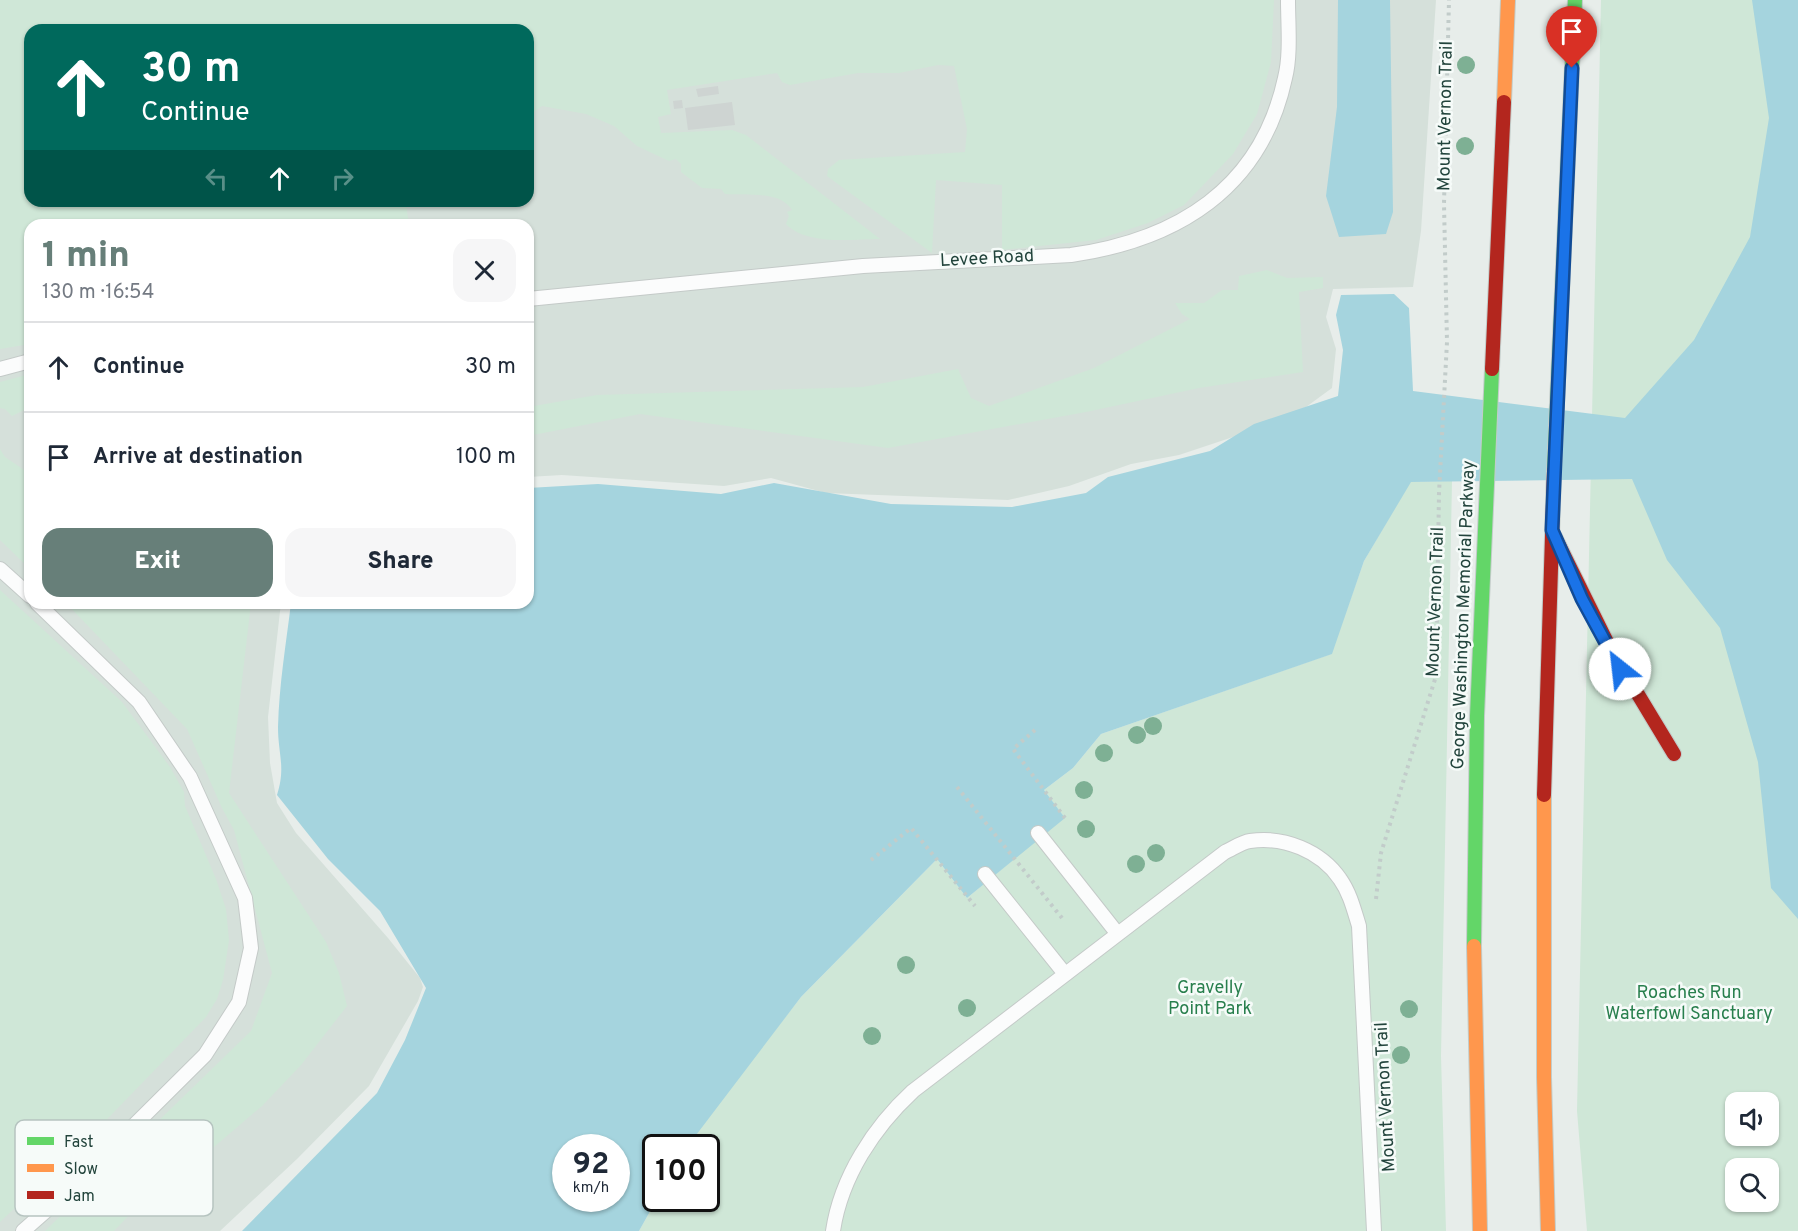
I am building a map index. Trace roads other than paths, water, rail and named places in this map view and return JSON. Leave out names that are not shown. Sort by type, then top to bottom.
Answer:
[{"type":"highway","name":"George Washington Memorial Parkway","points":[[1480,1231],[1476,1139],[1474,873],[1484,529],[1508,0]]},
{"type":"highway","points":[[1548,1231],[1542,969],[1547,631],[1575,0]]},
{"type":"highway","points":[[1552,530],[1582,599],[1610,651],[1674,754]]},
{"type":"lane","name":"Levee Road","points":[[534,298],[863,266],[1071,255],[1105,250],[1142,240],[1177,224],[1205,206],[1234,179],[1265,137],[1286,76],[1288,0]]},
{"type":"lane","points":[[0,369],[24,363]]},
{"type":"lane","points":[[0,569],[24,591]]},
{"type":"lane","points":[[43,609],[140,702],[190,777],[245,898],[251,948],[239,1002],[205,1055],[140,1120]]},
{"type":"lane","points":[[1038,833],[1118,933]]},
{"type":"lane","points":[[833,1231],[850,1179],[867,1144],[886,1116],[913,1091],[1224,852],[1248,841],[1273,841],[1299,846],[1320,858],[1339,878],[1350,898],[1359,926],[1374,1231]]},
{"type":"lane","points":[[985,874],[1065,974]]},
{"type":"lane","points":[[23,1231],[40,1216]]},
{"type":"water","points":[[1338,0],[1390,0],[1393,212],[1386,234],[1339,237],[1326,196],[1337,107]]},
{"type":"water","points":[[1752,0],[1798,0],[1798,919],[1771,888],[1758,762],[1720,628],[1667,560],[1632,479],[1411,482],[1364,561],[1332,654],[1101,734],[1073,768],[1044,790],[1065,818],[967,898],[937,859],[801,997],[697,1134],[642,1134],[642,1212],[650,1212],[639,1231],[242,1231],[377,1093],[405,1040],[426,988],[380,911],[328,859],[277,795],[281,776],[278,727],[280,696],[290,609],[534,609],[534,488],[598,484],[721,494],[774,483],[891,504],[1012,507],[1086,493],[1108,477],[1210,451],[1254,424],[1338,396],[1343,350],[1336,315],[1341,295],[1394,294],[1409,308],[1413,391],[1625,418],[1694,340],[1750,237],[1769,118]]},
{"type":"park label","name":"Gravelly Point Park","points":[[1210,998]]},
{"type":"park label","name":"Roaches Run Waterfowl Sanctuary","points":[[1689,1003]]}]
